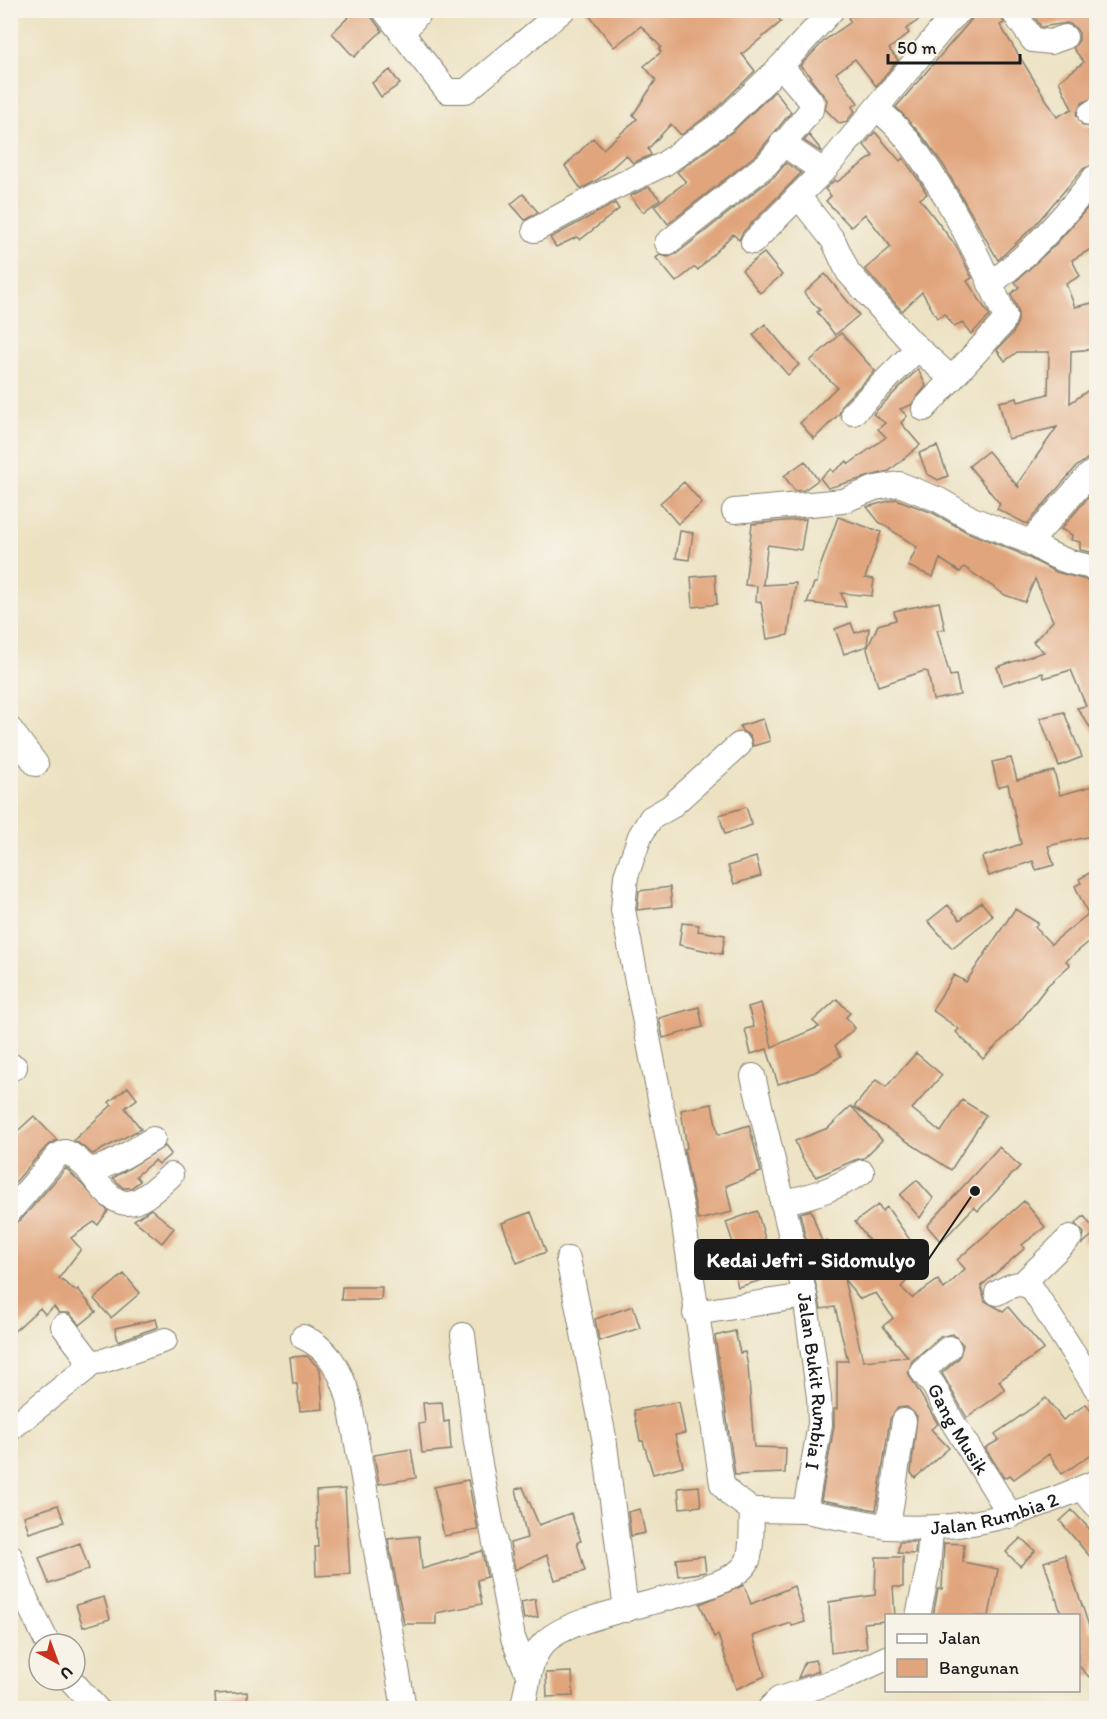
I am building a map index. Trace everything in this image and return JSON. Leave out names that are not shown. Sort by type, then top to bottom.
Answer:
[{"type":"street","points":[[384,10],[447,91],[457,93],[466,91],[495,70],[563,10]]},
{"type":"street","points":[[402,34],[421,10]]},
{"type":"street","points":[[535,230],[595,197],[664,164],[724,121],[781,66],[832,10]]},
{"type":"street","points":[[753,242],[823,171],[947,23],[961,10]]},
{"type":"street","points":[[1012,10],[1033,40],[1051,42],[1065,37]]},
{"type":"street","points":[[667,243],[767,164],[782,143],[812,110],[811,101],[781,66]]},
{"type":"street","points":[[876,109],[888,117],[936,180],[1005,316],[1002,324],[924,409]]},
{"type":"street","points":[[782,143],[823,171]]},
{"type":"street","points":[[990,284],[1013,267],[1070,210],[1094,178]]},
{"type":"street","points":[[798,196],[833,240],[848,272],[918,348],[952,379]]},
{"type":"street","points":[[853,413],[918,348]]},
{"type":"street","points":[[1030,542],[1087,477],[1096,470]]},
{"type":"street","points":[[734,511],[843,501],[875,488],[899,484],[939,500],[972,519],[1030,542],[1042,550],[1079,566],[1096,567]]},
{"type":"street","points":[[10,729],[36,764]]},
{"type":"street","points":[[522,1708],[528,1675],[542,1645],[558,1631],[598,1616],[668,1599],[741,1571],[748,1559],[752,1510],[731,1495],[722,1484],[695,1313],[682,1211],[623,910],[626,876],[640,836],[651,818],[670,807],[739,745]]},
{"type":"street","name":"Jalan Bukit Rumbia I","points":[[753,1076],[805,1296],[820,1425],[805,1511]]},
{"type":"street","points":[[87,1168],[100,1169],[153,1139]]},
{"type":"street","points":[[10,1211],[57,1156],[64,1152],[70,1153],[87,1168],[101,1189],[119,1203],[133,1203],[150,1196],[171,1175]]},
{"type":"street","points":[[782,1202],[814,1195],[862,1172]]},
{"type":"street","points":[[1023,1283],[1070,1237]]},
{"type":"street","points":[[568,1259],[604,1437],[626,1610]]},
{"type":"street","points":[[996,1293],[1013,1284],[1023,1283],[1031,1287],[1096,1388]]},
{"type":"street","points":[[695,1313],[805,1296]]},
{"type":"street","points":[[10,1429],[86,1369],[86,1356],[63,1326]]},
{"type":"street","points":[[463,1335],[477,1443],[513,1638],[528,1675]]},
{"type":"street","points":[[303,1338],[315,1342],[329,1357],[339,1371],[350,1399],[404,1708]]},
{"type":"street","points":[[87,1364],[103,1361],[165,1340]]},
{"type":"street","name":"Gang Musik","points":[[949,1348],[922,1371],[934,1386],[951,1421],[1011,1516]]},
{"type":"street","points":[[888,1527],[903,1421]]},
{"type":"street","name":"Jalan Rumbia 2","points":[[752,1510],[805,1511],[888,1527],[931,1530],[1011,1516],[1092,1492]]},
{"type":"street","points":[[918,1614],[928,1569],[931,1530]]},
{"type":"street","points":[[10,1556],[22,1591],[42,1632]]},
{"type":"street","points":[[770,1708],[779,1699],[844,1678],[885,1658]]},
{"type":"street","points":[[82,1692],[96,1708]]},
{"type":"building","points":[[356,10],[366,10],[382,31],[354,57],[332,33]]},
{"type":"building","points":[[585,10],[788,10],[779,19],[781,22],[742,54],[755,71],[715,110],[681,135],[671,124],[648,149],[651,155],[633,163],[626,155],[599,179],[581,189],[565,166],[593,138],[603,149],[637,119],[633,115],[656,80],[644,66],[661,52],[659,49],[661,47],[641,26],[614,47]]},
{"type":"building","points":[[857,10],[933,10],[906,29],[909,33],[889,49],[898,60],[876,86],[855,59],[836,73],[858,103],[852,107],[855,111],[846,122],[840,124],[825,109],[827,100],[810,78],[812,77],[800,66],[825,40],[851,22],[848,18]]},
{"type":"building","points":[[975,10],[998,10],[1004,23],[1000,25],[1057,117],[1072,109],[1059,81],[1084,62],[1073,48],[1079,40],[1079,33],[1074,26],[1067,23],[1041,27],[1030,10],[1096,10],[1096,96],[1082,103],[1076,114],[1083,126],[1096,126],[1096,164],[1083,169],[1035,225],[998,260],[944,166],[924,138],[896,107],[971,20]]},
{"type":"building","points":[[390,70],[400,84],[381,97],[372,83]]},
{"type":"building","points":[[775,91],[791,112],[757,154],[668,224],[654,206],[686,182],[677,172],[732,132]]},
{"type":"building","points":[[875,132],[900,161],[903,158],[920,182],[927,194],[920,199],[956,246],[972,278],[967,281],[990,316],[971,334],[962,322],[954,327],[945,314],[937,318],[922,292],[902,311],[865,269],[891,247],[865,214],[851,227],[826,201],[831,196],[825,189],[873,156],[864,145]]},
{"type":"building","points":[[809,135],[822,151],[821,152],[804,141]]},
{"type":"building","points":[[786,163],[801,173],[743,232],[739,240],[733,234],[698,270],[695,267],[676,282],[656,258],[660,255],[668,257],[676,254],[776,175]]},
{"type":"building","points":[[649,187],[660,199],[643,212],[630,196]]},
{"type":"building","points":[[523,194],[538,212],[525,220],[511,204]]},
{"type":"building","points":[[1096,198],[1096,246],[1072,260],[1080,276],[1066,284],[1075,307],[1096,302],[1096,349],[1071,351],[1070,403],[1096,385],[1096,456],[1076,467],[1027,524],[997,509],[1000,504],[969,466],[988,451],[1019,488],[1018,483],[1057,427],[1008,439],[999,402],[1017,398],[1018,402],[1048,394],[1049,352],[1017,352],[1005,361],[997,350],[1013,333],[1018,321],[1018,310],[1011,294],[1019,287],[1015,282],[1056,244]]},
{"type":"building","points":[[615,203],[619,209],[580,240],[577,237],[556,247],[550,238]]},
{"type":"building","points":[[764,253],[782,275],[760,293],[742,270]]},
{"type":"building","points":[[825,274],[859,315],[835,335],[817,312],[820,310],[804,293]]},
{"type":"building","points":[[765,324],[799,365],[788,375],[753,335]]},
{"type":"building","points":[[841,333],[875,371],[843,403],[839,414],[814,439],[800,423],[837,387],[810,361]]},
{"type":"building","points":[[918,369],[926,386],[911,405],[900,409],[907,416],[901,423],[920,445],[889,471],[828,488],[820,478],[831,469],[833,472],[847,461],[849,464],[886,437],[878,429],[885,423],[873,414]]},
{"type":"building","points":[[937,446],[948,476],[938,480],[927,474],[919,453]]},
{"type":"building","points":[[805,461],[818,480],[804,490],[795,491],[784,476]]},
{"type":"building","points":[[684,482],[702,503],[678,524],[660,503]]},
{"type":"building","points":[[1096,488],[1096,553],[1080,550],[1080,542],[1071,540],[1072,535],[1061,529]]},
{"type":"building","points":[[896,499],[933,513],[967,532],[1017,552],[1056,572],[1090,581],[1096,601],[1096,736],[1077,708],[1086,706],[1071,670],[1044,678],[1043,673],[1003,685],[997,667],[1044,652],[1033,642],[1053,621],[1035,579],[1025,602],[1005,595],[964,567],[960,572],[940,559],[933,577],[908,566],[917,547],[879,522],[867,507]]},
{"type":"building","points":[[838,517],[881,532],[865,578],[874,579],[872,596],[841,593],[846,607],[807,603],[814,583],[817,583],[819,570]]},
{"type":"building","points":[[806,519],[801,550],[768,545],[767,548],[763,585],[796,583],[788,635],[767,639],[761,602],[756,601],[757,586],[745,585],[752,524]]},
{"type":"building","points":[[680,531],[693,533],[689,560],[676,558]]},
{"type":"building","points":[[715,575],[717,604],[693,607],[691,577]]},
{"type":"building","points":[[939,602],[945,629],[937,630],[950,676],[956,675],[960,695],[933,700],[928,672],[924,671],[878,686],[867,649],[878,625],[896,620],[894,611]]},
{"type":"building","points":[[851,623],[855,633],[869,628],[867,646],[844,654],[835,629]]},
{"type":"building","points":[[1064,712],[1082,757],[1059,766],[1040,718]]},
{"type":"building","points":[[763,719],[770,741],[753,746],[750,736],[742,731],[740,726]]},
{"type":"building","points":[[1011,758],[1017,780],[1054,771],[1060,795],[1096,785],[1096,835],[1048,846],[1054,865],[1036,870],[1033,861],[989,876],[982,857],[1021,844],[1008,784],[998,787],[992,762]]},
{"type":"building","points":[[746,807],[752,825],[725,834],[719,815]]},
{"type":"building","points":[[756,857],[761,876],[734,884],[728,866]]},
{"type":"building","points":[[1096,869],[1096,936],[1066,961],[1070,965],[1048,985],[1018,1024],[983,1059],[956,1032],[959,1029],[932,1010],[954,975],[966,982],[1015,909],[1038,923],[1035,927],[1051,944],[1088,914],[1075,886],[1081,883],[1079,879]]},
{"type":"building","points":[[670,887],[672,906],[637,910],[639,891]]},
{"type":"building","points":[[981,902],[993,916],[952,948],[928,921],[948,905],[960,920]]},
{"type":"building","points":[[682,923],[699,925],[698,931],[725,935],[722,954],[679,945]]},
{"type":"building","points":[[837,999],[850,1013],[846,1017],[855,1028],[835,1046],[841,1056],[815,1072],[778,1084],[767,1049],[751,1054],[745,1029],[754,1027],[748,1007],[761,1003],[772,1047],[819,1027],[813,1021]]},
{"type":"building","points":[[699,1007],[703,1027],[663,1038],[659,1018]]},
{"type":"building","points":[[916,1053],[942,1075],[912,1109],[941,1132],[962,1100],[986,1115],[951,1170],[854,1107],[876,1080],[886,1087]]},
{"type":"building","points":[[128,1087],[137,1099],[125,1108],[141,1129],[93,1154],[74,1140],[112,1105],[109,1102]]},
{"type":"building","points":[[712,1104],[718,1135],[749,1125],[761,1172],[726,1186],[732,1212],[698,1220],[684,1149],[687,1148],[681,1110]]},
{"type":"building","points":[[851,1106],[882,1140],[864,1158],[816,1177],[802,1158],[795,1141],[828,1128]]},
{"type":"building","points":[[34,1116],[57,1140],[46,1147],[10,1188],[10,1138]]},
{"type":"building","points":[[165,1146],[171,1154],[159,1164],[155,1160],[136,1176],[140,1181],[131,1188],[123,1188],[113,1178]]},
{"type":"building","points":[[999,1147],[1020,1166],[978,1211],[974,1207],[941,1242],[927,1226]]},
{"type":"building","points":[[66,1168],[108,1211],[98,1225],[94,1222],[71,1238],[81,1249],[59,1278],[76,1291],[78,1289],[96,1312],[80,1325],[69,1313],[59,1313],[54,1307],[45,1314],[40,1308],[10,1335],[10,1225],[21,1220]]},
{"type":"building","points":[[917,1180],[933,1198],[920,1218],[900,1195]]},
{"type":"building","points":[[1024,1201],[1045,1227],[1022,1245],[1025,1248],[981,1286],[985,1301],[1003,1311],[1008,1307],[1044,1349],[999,1381],[1005,1390],[967,1418],[942,1373],[959,1358],[963,1345],[953,1334],[940,1337],[912,1361],[908,1373],[938,1424],[931,1429],[949,1448],[915,1478],[911,1473],[917,1416],[907,1407],[898,1408],[890,1419],[876,1510],[821,1500],[834,1426],[834,1409],[837,1409],[837,1361],[848,1361],[835,1307],[821,1309],[800,1213],[811,1210],[822,1242],[827,1241],[835,1274],[864,1265],[879,1254],[855,1222],[878,1205],[882,1211],[887,1207],[922,1257],[907,1268],[912,1275],[901,1287],[912,1298],[938,1280],[944,1289],[965,1269],[957,1260]],"holes":[[[844,1279],[860,1299],[876,1293],[893,1318],[883,1326],[908,1357],[863,1361]]]},
{"type":"building","points":[[151,1209],[174,1228],[162,1243],[134,1220]]},
{"type":"building","points":[[757,1211],[776,1276],[738,1287],[728,1251],[735,1249],[726,1222]]},
{"type":"building","points":[[531,1212],[546,1252],[517,1263],[502,1223]]},
{"type":"building","points":[[1084,1216],[1096,1232],[1082,1244],[1084,1233],[1075,1224]]},
{"type":"building","points":[[124,1274],[140,1293],[111,1318],[94,1299]]},
{"type":"building","points":[[342,1287],[382,1287],[381,1300],[341,1300]]},
{"type":"building","points":[[633,1306],[640,1328],[599,1341],[595,1319]]},
{"type":"building","points":[[156,1319],[158,1327],[118,1341],[115,1328]]},
{"type":"building","points":[[735,1331],[740,1353],[745,1352],[748,1366],[754,1447],[786,1448],[785,1473],[735,1475],[715,1336]]},
{"type":"building","points":[[307,1356],[320,1369],[323,1409],[300,1411],[297,1384],[293,1384],[290,1357]]},
{"type":"building","points":[[1046,1398],[1063,1420],[1086,1404],[1096,1418],[1096,1451],[1062,1474],[1049,1454],[1014,1479],[1010,1475],[1004,1478],[985,1448],[999,1440],[995,1434]]},
{"type":"building","points":[[442,1402],[444,1422],[449,1421],[451,1450],[422,1453],[419,1424],[425,1423],[423,1403]]},
{"type":"building","points":[[679,1402],[685,1433],[675,1435],[683,1466],[653,1474],[643,1441],[640,1441],[634,1410]]},
{"type":"building","points":[[411,1449],[416,1478],[379,1484],[374,1455]]},
{"type":"building","points":[[468,1480],[478,1530],[444,1536],[434,1487]]},
{"type":"building","points":[[699,1486],[701,1506],[680,1508],[678,1488]]},
{"type":"building","points":[[523,1487],[539,1525],[571,1513],[581,1541],[577,1542],[585,1571],[555,1580],[547,1555],[515,1570],[510,1543],[527,1538],[516,1489]]},
{"type":"building","points":[[345,1489],[350,1574],[316,1576],[315,1547],[318,1547],[316,1491]]},
{"type":"building","points":[[58,1505],[64,1522],[29,1533],[24,1516]]},
{"type":"building","points":[[640,1509],[645,1533],[631,1536],[628,1512]]},
{"type":"building","points":[[1072,1510],[1096,1536],[1096,1564],[1060,1521]]},
{"type":"building","points":[[419,1536],[422,1569],[482,1551],[487,1577],[477,1580],[482,1604],[436,1613],[436,1624],[404,1624],[388,1539]]},
{"type":"building","points":[[1021,1538],[1035,1551],[1020,1566],[1006,1552]]},
{"type":"building","points":[[899,1542],[916,1542],[915,1554],[898,1553]]},
{"type":"building","points":[[80,1543],[89,1569],[49,1584],[39,1558]]},
{"type":"building","points":[[944,1543],[964,1544],[963,1562],[998,1569],[989,1614],[933,1614],[938,1589],[942,1589]]},
{"type":"building","points":[[1065,1555],[1091,1632],[1096,1628],[1096,1671],[1089,1677],[1080,1667],[1080,1614],[1061,1614],[1044,1562]]},
{"type":"building","points":[[704,1556],[706,1572],[678,1576],[676,1559]]},
{"type":"building","points":[[876,1557],[903,1557],[903,1587],[893,1587],[895,1614],[885,1614],[885,1621],[864,1623],[867,1648],[831,1653],[829,1602],[875,1595]]},
{"type":"building","points":[[744,1585],[751,1604],[794,1586],[805,1622],[792,1626],[791,1623],[753,1636],[765,1676],[736,1689],[718,1635],[714,1637],[700,1604]]},
{"type":"building","points":[[104,1597],[110,1619],[83,1627],[76,1605]]},
{"type":"building","points":[[535,1599],[538,1617],[524,1619],[521,1602]]},
{"type":"building","points":[[815,1660],[819,1671],[798,1678],[805,1662]]},
{"type":"building","points":[[572,1672],[573,1696],[547,1697],[546,1673]]},
{"type":"building","points":[[247,1692],[248,1708],[216,1708],[215,1694]]},
{"type":"place","name":"Kedai Jefri - Sidomulyo","points":[[975,1191]]}]
